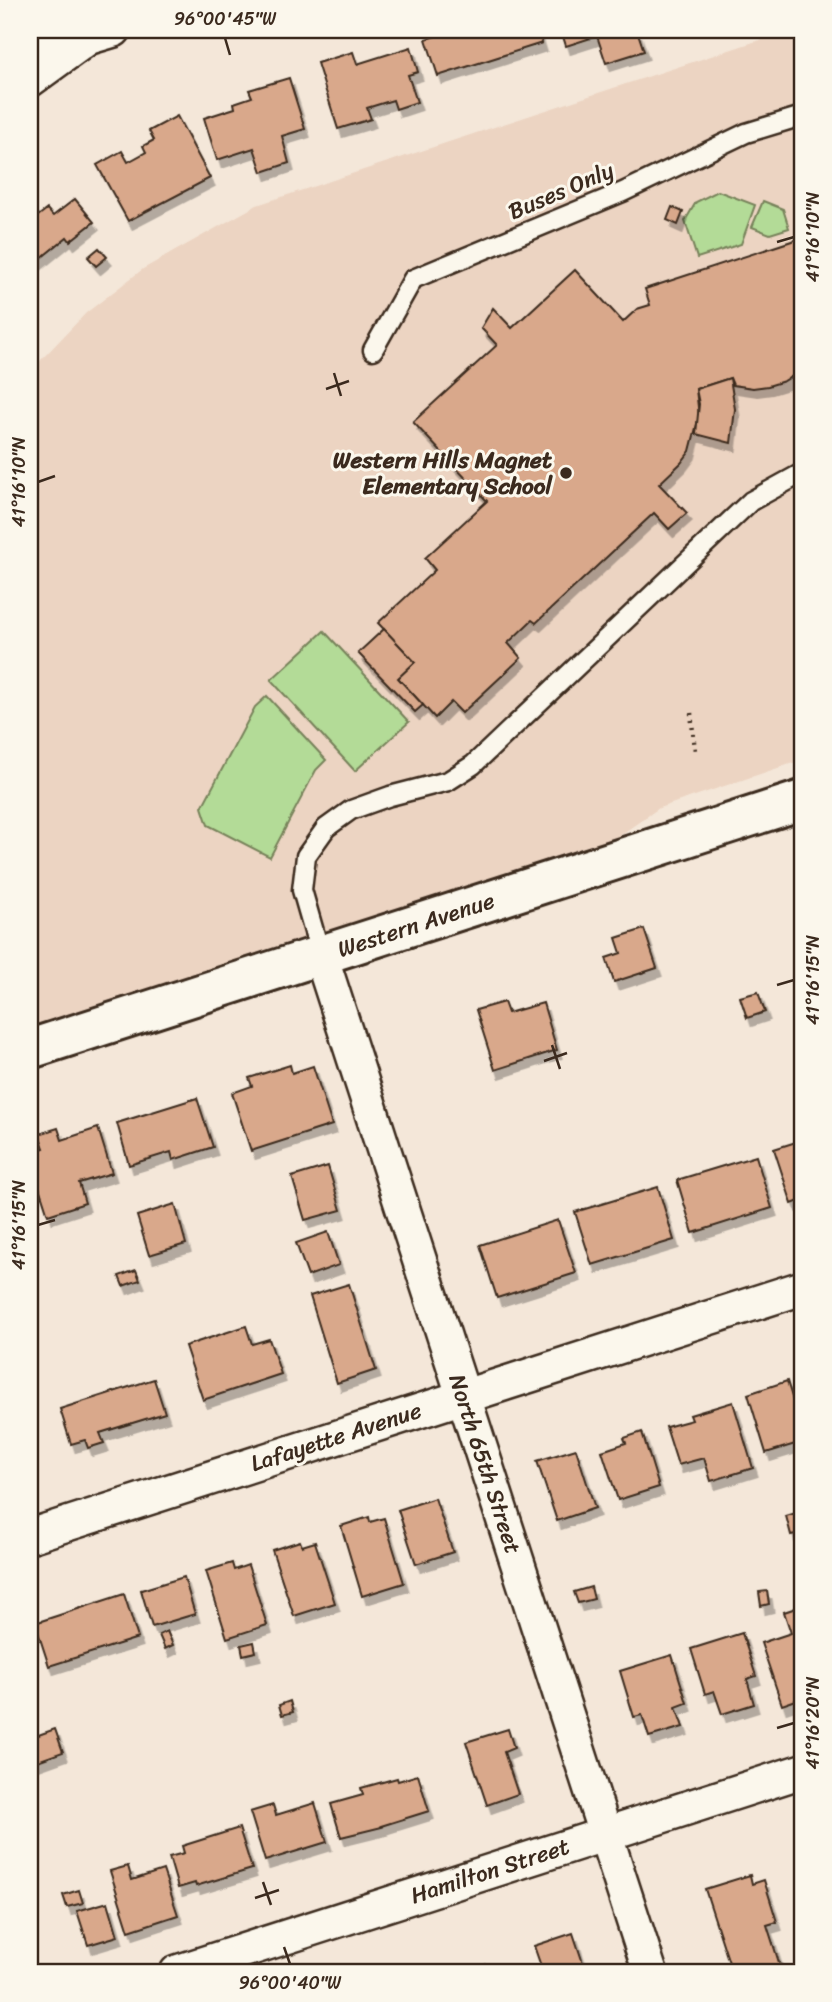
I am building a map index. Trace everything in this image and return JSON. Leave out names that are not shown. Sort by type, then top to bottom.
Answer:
[{"type":"street","points":[[30,45],[101,34]]},
{"type":"street","points":[[30,80],[101,34]]},
{"type":"street","name":"Western Avenue","points":[[30,1049],[802,800]]},
{"type":"street","name":"North 65th Street","points":[[321,956],[650,1972]]},
{"type":"street","name":"Lafayette Avenue","points":[[30,1536],[802,1288]]},
{"type":"street","name":"Hamilton Street","points":[[177,1972],[802,1771]]},
{"type":"lane","name":"Buses Only","points":[[373,350],[413,279],[623,192],[746,133],[802,116]]},
{"type":"lane","points":[[321,956],[302,890],[306,856],[326,828],[351,810],[390,796],[448,782],[473,765],[751,501],[802,473]]},
{"type":"path","points":[[691,713],[695,751]]},
{"type":"shaded area","points":[[790,30],[802,30],[802,760],[659,808],[599,850],[30,1030],[30,376],[39,362],[86,313],[143,269],[257,205]]},
{"type":"green space","points":[[718,191],[755,205],[741,244],[697,258],[685,221],[696,202]]},
{"type":"green space","points":[[763,201],[783,209],[789,228],[770,234],[752,227]]},
{"type":"green space","points":[[324,631],[409,722],[355,771],[271,680]]},
{"type":"green space","points":[[267,696],[326,760],[316,770],[270,857],[208,825],[202,807],[255,707]]},
{"type":"building","points":[[448,30],[538,30],[542,43],[438,76],[426,39]]},
{"type":"building","points":[[561,30],[637,30],[644,51],[606,63],[597,36],[566,46]]},
{"type":"building","points":[[411,47],[418,72],[408,75],[417,102],[396,109],[393,100],[367,108],[371,119],[338,129],[317,63],[353,52],[357,64]]},
{"type":"building","points":[[289,78],[305,129],[282,136],[289,163],[262,172],[254,148],[217,160],[204,118],[235,108],[234,103],[252,97],[249,90]]},
{"type":"building","points":[[177,116],[210,178],[128,221],[97,165],[122,151],[128,162],[146,152],[143,146],[154,140],[149,131]]},
{"type":"building","points":[[75,199],[94,222],[70,241],[67,237],[30,267],[30,222],[47,209],[53,216]]},
{"type":"building","points":[[672,207],[683,212],[678,225],[667,220]]},
{"type":"building","name":"Western Hills Magnet Elementary School","points":[[801,238],[802,370],[784,381],[768,386],[753,388],[733,385],[730,378],[696,389],[699,416],[690,451],[659,484],[687,513],[669,529],[654,513],[536,623],[532,620],[508,643],[521,658],[462,713],[451,702],[435,718],[398,678],[415,662],[378,623],[435,570],[425,558],[487,501],[413,422],[497,345],[481,328],[493,308],[512,328],[575,270],[623,322],[637,309],[650,305],[645,289]]},
{"type":"building","points":[[99,248],[107,257],[96,266],[88,257]]},
{"type":"building","points":[[730,378],[735,409],[731,443],[696,434],[699,404],[696,389]]},
{"type":"building","points":[[384,629],[415,662],[398,678],[423,705],[415,712],[358,653]]},
{"type":"building","points":[[644,929],[657,968],[614,982],[606,958],[621,953],[616,938]]},
{"type":"building","points":[[758,992],[765,1012],[747,1018],[740,997]]},
{"type":"building","points":[[504,1002],[508,1013],[543,1003],[557,1050],[495,1070],[476,1010]]},
{"type":"building","points":[[290,1065],[292,1073],[313,1066],[332,1125],[251,1151],[232,1093],[252,1086],[249,1078]]},
{"type":"building","points":[[197,1098],[213,1147],[173,1160],[171,1152],[129,1165],[117,1123]]},
{"type":"building","points":[[58,1128],[62,1140],[98,1128],[112,1173],[79,1183],[85,1203],[48,1215],[30,1152],[44,1148],[39,1134]]},
{"type":"building","points":[[802,1140],[802,1200],[792,1204],[774,1149]]},
{"type":"building","points":[[756,1156],[772,1208],[693,1233],[677,1180]]},
{"type":"building","points":[[328,1166],[341,1210],[305,1220],[292,1177]]},
{"type":"building","points":[[658,1187],[674,1240],[592,1265],[575,1212]]},
{"type":"building","points":[[175,1204],[186,1244],[149,1255],[137,1216]]},
{"type":"building","points":[[558,1220],[576,1273],[497,1298],[480,1245]]},
{"type":"building","points":[[328,1232],[339,1265],[308,1276],[296,1243]]},
{"type":"building","points":[[136,1270],[140,1280],[123,1286],[119,1276]]},
{"type":"building","points":[[349,1284],[376,1370],[337,1383],[310,1296]]},
{"type":"building","points":[[246,1326],[252,1344],[269,1339],[281,1374],[203,1400],[185,1346]]},
{"type":"building","points":[[154,1379],[165,1413],[100,1433],[104,1443],[88,1448],[85,1440],[71,1444],[60,1409]]},
{"type":"building","points":[[787,1381],[802,1430],[802,1442],[766,1453],[748,1394]]},
{"type":"building","points":[[733,1402],[753,1468],[711,1481],[704,1458],[678,1465],[666,1427],[692,1420],[690,1415]]},
{"type":"building","points":[[642,1432],[659,1487],[618,1500],[602,1451],[626,1443],[624,1438]]},
{"type":"building","points":[[576,1449],[595,1508],[557,1521],[537,1461]]},
{"type":"building","points":[[435,1498],[453,1552],[416,1564],[398,1510]]},
{"type":"building","points":[[796,1513],[800,1533],[791,1535],[786,1516]]},
{"type":"building","points":[[369,1517],[370,1522],[384,1518],[404,1583],[362,1596],[341,1526]]},
{"type":"building","points":[[300,1541],[302,1546],[315,1542],[335,1603],[294,1616],[272,1550]]},
{"type":"building","points":[[232,1563],[234,1570],[248,1565],[267,1625],[227,1638],[206,1571]]},
{"type":"building","points":[[184,1577],[195,1614],[152,1627],[141,1590]]},
{"type":"building","points":[[591,1587],[594,1599],[578,1603],[574,1592]]},
{"type":"building","points":[[767,1591],[769,1604],[761,1606],[759,1592]]},
{"type":"building","points":[[124,1594],[138,1638],[49,1666],[35,1623]]},
{"type":"building","points":[[802,1606],[802,1689],[797,1691],[799,1699],[782,1705],[761,1643],[791,1633],[784,1612]]},
{"type":"building","points":[[167,1631],[173,1645],[165,1649],[159,1635]]},
{"type":"building","points":[[742,1633],[756,1676],[747,1679],[754,1704],[722,1714],[714,1691],[705,1694],[691,1649]]},
{"type":"building","points":[[254,1642],[256,1652],[243,1655],[241,1645]]},
{"type":"building","points":[[672,1655],[687,1703],[676,1707],[683,1727],[649,1737],[642,1715],[634,1717],[620,1671]]},
{"type":"building","points":[[290,1701],[293,1712],[282,1715],[279,1705]]},
{"type":"building","points":[[55,1729],[63,1752],[32,1763],[30,1738]]},
{"type":"building","points":[[508,1729],[514,1748],[504,1752],[518,1794],[487,1805],[466,1742]]},
{"type":"building","points":[[418,1775],[429,1811],[341,1837],[331,1804],[363,1795],[361,1788]]},
{"type":"building","points":[[315,1803],[327,1842],[265,1861],[250,1812],[273,1805],[276,1815]]},
{"type":"building","points":[[239,1828],[252,1869],[196,1886],[195,1883],[178,1888],[169,1857],[184,1853],[182,1846]]},
{"type":"building","points":[[128,1866],[132,1880],[163,1870],[178,1915],[129,1931],[110,1871]]},
{"type":"building","points":[[750,1875],[752,1884],[764,1880],[777,1922],[767,1925],[782,1972],[732,1972],[705,1889]]},
{"type":"building","points":[[79,1890],[83,1903],[67,1907],[63,1895]]},
{"type":"building","points":[[108,1902],[118,1936],[88,1945],[77,1911]]},
{"type":"building","points":[[573,1933],[586,1972],[543,1972],[534,1946]]},
{"type":"building","points":[[488,1964],[491,1972],[461,1972]]},
{"type":"place","name":"Western Hills Magnet Elementary School","points":[[566,473]]}]
